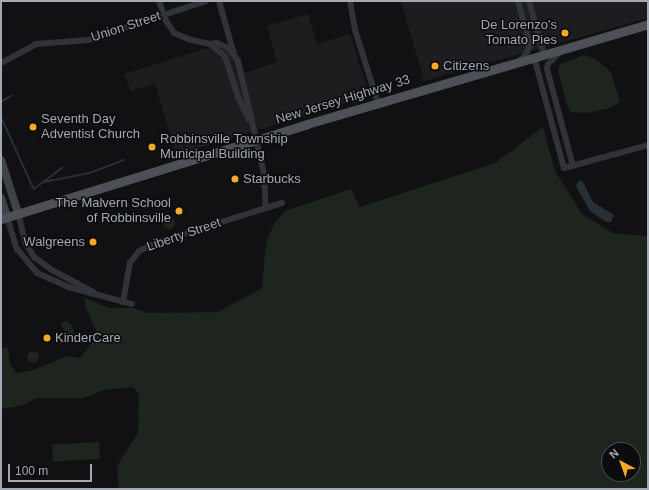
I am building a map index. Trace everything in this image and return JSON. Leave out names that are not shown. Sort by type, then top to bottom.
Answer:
[{"type":"main road","name":"New Jersey Highway 33","points":[[4,218],[378,103],[648,24]]},
{"type":"street","points":[[160,1],[164,15],[171,29],[178,35],[210,44],[225,56],[238,97],[250,123]]},
{"type":"street","name":"Union Street","points":[[1,63],[36,44],[88,40],[206,1]]},
{"type":"street","points":[[219,1],[233,51],[245,85],[250,123],[264,174],[266,208]]},
{"type":"street","points":[[350,1],[355,30],[378,103]]},
{"type":"street","points":[[512,64],[525,56],[530,45],[518,1]]},
{"type":"street","points":[[529,1],[544,55]]},
{"type":"street","points":[[210,44],[217,43],[233,51]]},
{"type":"street","points":[[564,49],[552,59],[547,69],[573,166]]},
{"type":"street","points":[[534,57],[564,168],[648,145]]},
{"type":"street","points":[[1,160],[18,213],[25,242],[34,257],[48,268],[99,295]]},
{"type":"street","points":[[1,198],[4,218],[17,249],[31,268],[47,279],[68,287],[132,304]]},
{"type":"street","name":"Liberty Street","points":[[122,302],[130,263],[139,251],[158,242],[282,203]]},
{"type":"shaded area","points":[[401,1],[648,1],[648,18],[424,81]]},
{"type":"shaded area","points":[[308,14],[317,44],[350,34],[368,90],[366,97],[176,155],[155,84],[131,91],[124,74],[204,49],[235,45],[245,73],[277,62],[267,26]]},
{"type":"shaded area","points":[[585,55],[596,59],[611,72],[620,102],[610,108],[586,113],[571,112],[567,105],[558,71],[560,64]]},
{"type":"shaded area","points":[[543,127],[555,171],[582,214],[613,233],[648,236],[648,489],[119,489],[117,466],[138,433],[139,395],[133,387],[104,390],[84,398],[36,398],[24,405],[1,409],[1,349],[5,347],[8,349],[10,364],[16,373],[34,370],[67,356],[80,358],[98,335],[85,306],[85,298],[109,308],[133,308],[148,313],[218,312],[262,288],[266,243],[274,224],[285,211],[351,189],[360,207],[495,163]]},
{"type":"shaded area","points":[[579,180],[583,182],[593,202],[614,215],[611,222],[606,222],[590,211],[576,186]]},
{"type":"shaded area","points":[[169,217],[173,219],[175,223],[173,227],[169,229],[165,227],[163,223],[165,219]]},
{"type":"shaded area","points":[[66,321],[71,325],[76,336],[69,340],[61,324]]},
{"type":"shaded area","points":[[33,351],[37,353],[39,357],[37,361],[33,363],[29,361],[27,357],[29,353]]},
{"type":"shaded area","points":[[99,442],[100,459],[53,461],[52,444]]},
{"type":"waterway","points":[[1,102],[11,96]]},
{"type":"waterway","points":[[1,116],[34,189],[62,168]]},
{"type":"waterway","points":[[44,182],[90,173],[124,160]]},
{"type":"place","name":"De Lorenzo's Tomato Pies","points":[[565,33]]},
{"type":"place","name":"Citizens","points":[[435,66]]},
{"type":"place","name":"Seventh Day Adventist Church","points":[[33,127]]},
{"type":"place","name":"Robbinsville Township Municipal Building","points":[[152,147]]},
{"type":"place","name":"Starbucks","points":[[235,179]]},
{"type":"place","name":"The Malvern School of Robbinsville","points":[[179,211]]},
{"type":"place","name":"Walgreens","points":[[93,242]]},
{"type":"place","name":"KinderCare","points":[[47,338]]}]
